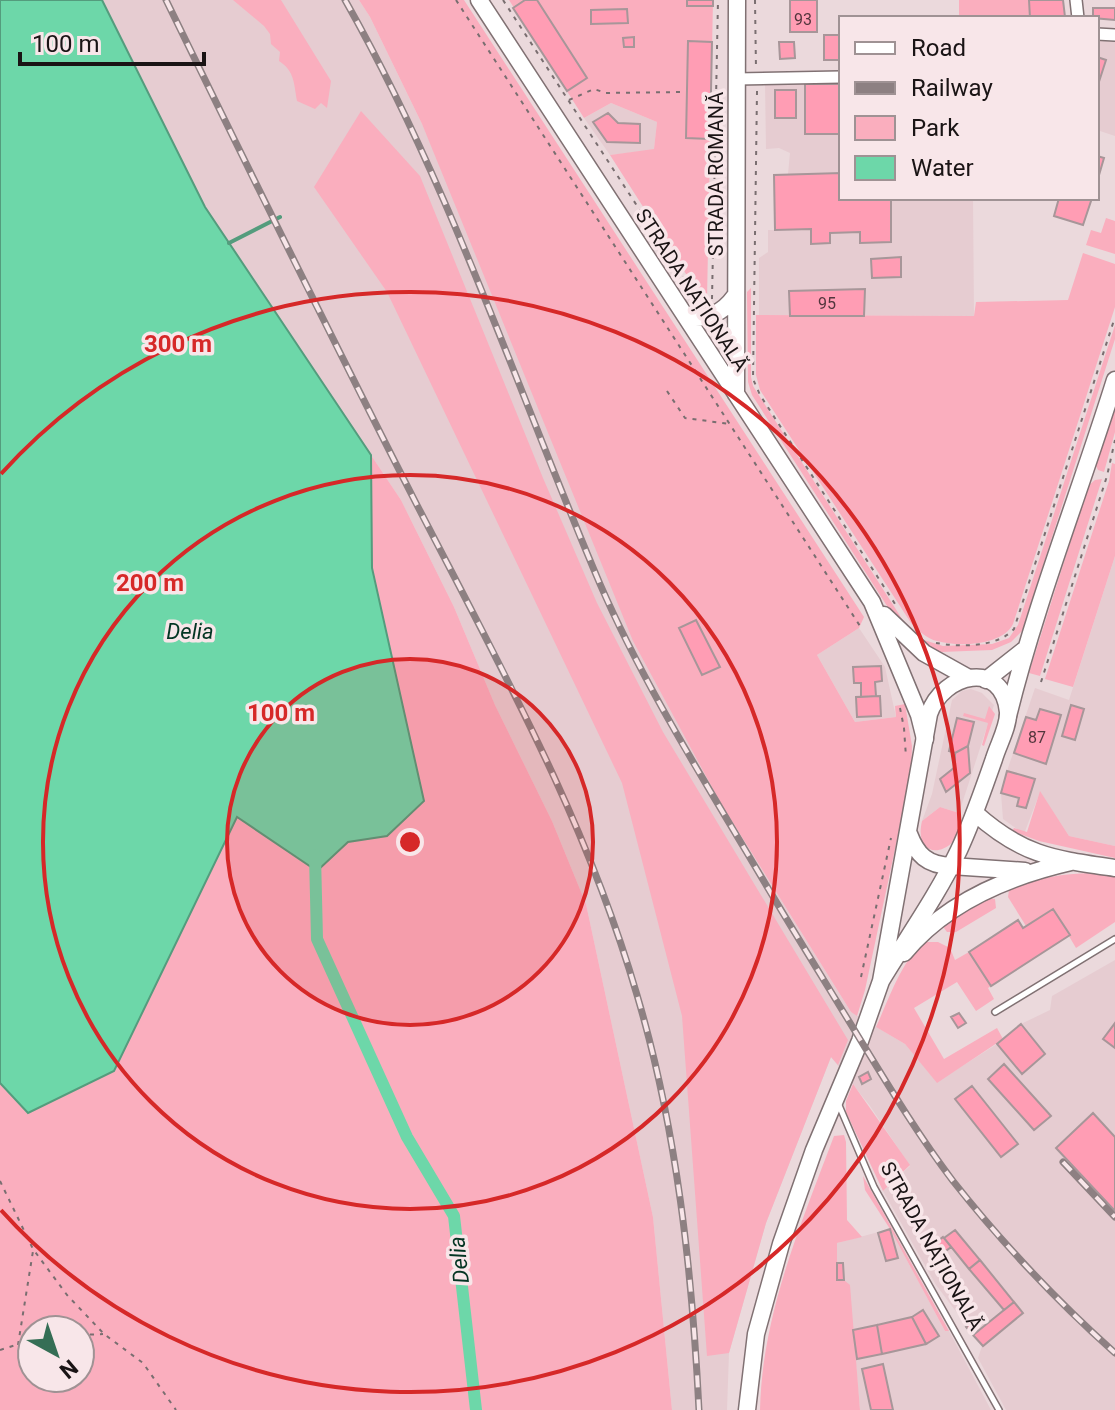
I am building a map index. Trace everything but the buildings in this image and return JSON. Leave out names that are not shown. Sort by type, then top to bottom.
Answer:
[{"type":"main road","name":"STRADA NAȚIONALĂ","points":[[479,0],[872,602],[894,627],[924,653],[967,677],[986,680]]},
{"type":"main road","name":"STRADA ROMANĂ","points":[[736,395],[737,0]]},
{"type":"main road","points":[[686,317],[708,317],[728,306],[735,296]]},
{"type":"main road","name":"STRADA NAȚIONALĂ","points":[[881,981],[951,866],[975,813],[1008,716],[1024,650],[1086,475],[1115,380]]},
{"type":"main road","name":"STRADA NAȚIONALĂ","points":[[872,602],[919,715],[926,742]]},
{"type":"main road","points":[[1008,716],[1001,692],[986,680],[1024,650]]},
{"type":"main road","name":"STRADA NAȚIONALĂ","points":[[747,1410],[756,1334],[765,1297],[814,1150],[860,1041],[881,981],[901,833],[926,742],[929,714],[937,697],[954,682],[967,677]]},
{"type":"main road","points":[[975,813],[998,834],[1035,853],[1115,868]]},
{"type":"main road","points":[[901,833],[922,858],[936,864],[1031,871]]},
{"type":"main road","points":[[881,981],[913,942],[948,913],[1031,871],[1071,862]]},
{"type":"street","points":[[736,79],[839,77]]},
{"type":"lane","points":[[995,1012],[1115,939]]},
{"type":"lane","name":"STRADA NAȚIONALĂ","points":[[836,1098],[874,1187],[999,1410]]},
{"type":"path","points":[[456,0],[860,626]]},
{"type":"path","points":[[503,0],[700,304],[712,300],[718,0]]},
{"type":"path","points":[[755,0],[757,79],[753,379],[760,395],[900,611]]},
{"type":"path","points":[[568,100],[594,89],[606,93],[682,92]]},
{"type":"path","points":[[935,643],[985,644],[1004,638],[1014,629],[1115,317]]},
{"type":"path","points":[[667,391],[685,418],[730,424]]},
{"type":"path","points":[[1041,682],[1107,476],[1115,440]]},
{"type":"path","points":[[899,704],[906,757]]},
{"type":"path","points":[[861,977],[901,833]]},
{"type":"path","points":[[0,1181],[33,1249],[67,1295],[104,1334],[143,1363],[176,1410]]},
{"type":"path","points":[[23,1314],[33,1249]]},
{"type":"path","points":[[96,1334],[104,1334]]},
{"type":"shaded area","points":[[102,0],[359,0],[422,124],[720,802],[851,1012],[905,1044],[937,1082],[997,1044],[1021,1024],[1050,1010],[1052,996],[1115,960],[1115,1410],[1006,1410],[978,1358],[982,1346],[936,1285],[883,1191],[910,1166],[870,1106],[831,1057],[766,1223],[729,1353],[727,1410],[672,1410],[653,1217],[586,904],[552,821],[495,705],[454,607],[401,500],[205,207]]},
{"type":"shaded area","points":[[1099,40],[1115,41],[1115,136],[1099,131]]},
{"type":"shaded area","points":[[765,83],[839,84],[839,200],[973,200],[974,316],[759,315],[759,258],[768,252],[768,230],[775,230],[774,175],[788,174],[790,153],[779,148],[766,149]]},
{"type":"shaded area","points":[[611,103],[657,122],[654,150],[610,155],[584,118]]},
{"type":"shaded area","points":[[1115,556],[1115,846],[1069,836],[1040,792],[1024,834],[1003,819],[1001,793],[1007,771],[1035,688],[1069,700]]},
{"type":"shaded area","points":[[859,628],[885,667],[896,717],[855,722],[817,655]]},
{"type":"shaded area","points":[[971,689],[982,693],[994,705],[959,813],[940,807],[922,821],[932,794],[952,700],[962,691]]},
{"type":"shaded area","points":[[890,1229],[991,1410],[860,1410],[853,1330],[837,1280],[837,1243]]},
{"type":"green space","points":[[102,0],[205,207],[401,500],[454,607],[495,705],[552,821],[586,904],[653,1217],[672,1410],[0,1410],[0,529]]},
{"type":"green space","points":[[233,0],[281,0],[331,81],[327,108],[321,103],[315,109],[297,101],[291,74],[279,61],[280,52],[271,44],[270,34]]},
{"type":"green space","points":[[359,0],[464,0],[864,617],[859,628],[817,655],[855,722],[896,717],[895,706],[905,704],[912,746],[911,774],[857,1016],[851,1012],[720,802],[633,641],[422,124]]},
{"type":"green space","points":[[509,0],[713,0],[707,299],[702,299],[610,155],[654,149],[657,122],[611,103],[584,118]]},
{"type":"green space","points":[[959,0],[1029,0],[1030,16],[959,16]]},
{"type":"green space","points":[[361,111],[420,176],[597,603],[663,732],[848,1040],[838,1065],[831,1057],[766,1223],[729,1353],[707,1356],[682,1016],[622,783],[387,292],[314,187]]},
{"type":"green space","points":[[1106,218],[1115,221],[1115,254],[1086,245],[1091,230],[1101,233]]},
{"type":"green space","points":[[1083,253],[1115,264],[1115,307],[1013,624],[990,641],[956,644],[933,640],[911,623],[760,390],[756,375],[756,315],[974,316],[976,302],[1068,300]]},
{"type":"green space","points":[[751,288],[753,386],[904,622],[924,640],[943,646],[992,644],[1009,638],[1018,625],[1115,325],[1115,339],[1022,631],[1011,642],[992,650],[941,652],[931,650],[896,620],[752,395],[748,382],[747,292]]},
{"type":"green space","points":[[1115,403],[1115,432],[1104,472],[1098,470],[1095,464]]},
{"type":"green space","points":[[1112,463],[1115,464],[1115,556],[1073,687],[1045,679],[1109,481]]},
{"type":"green space","points":[[1102,479],[1040,676],[1029,673],[1088,486]]},
{"type":"green space","points":[[989,706],[995,714],[984,746],[988,723],[963,716],[964,713],[985,719]]},
{"type":"green space","points":[[1040,791],[1069,836],[1115,846],[1115,858],[1039,841],[1012,831],[1014,828],[1027,832]]},
{"type":"green space","points":[[940,807],[959,813],[960,827],[949,845],[932,850],[925,845],[921,836],[922,821]]},
{"type":"green space","points":[[1091,873],[1115,876],[1115,922],[1076,948],[1053,909],[1026,926],[1008,897],[1009,890],[1039,880]]},
{"type":"green space","points":[[989,898],[995,899],[996,908],[956,932],[947,932],[944,928],[945,923]]},
{"type":"green space","points":[[926,942],[938,942],[950,948],[955,960],[969,952],[991,986],[988,988],[994,999],[976,1011],[957,982],[914,1008],[944,1059],[997,1028],[1003,1039],[937,1083],[905,1044],[876,1027],[903,969]]},
{"type":"green space","points":[[853,1084],[910,1165],[883,1191],[846,1112],[846,1101]]},
{"type":"green space","points":[[844,1135],[847,1220],[862,1237],[837,1243],[837,1280],[844,1280],[850,1285],[860,1410],[760,1410],[768,1339],[785,1270],[834,1136]]},
{"type":"green space","points":[[863,1176],[949,1331],[945,1331],[890,1229],[865,1190]]},
{"type":"water","name":"Delia","points":[[0,0],[102,0],[205,207],[371,455],[372,568],[424,801],[387,836],[348,842],[317,871],[237,817],[114,1071],[28,1113],[0,1083]]},
{"type":"waterway","points":[[229,243],[280,217]]},
{"type":"waterway","name":"Delia","points":[[315,855],[317,939],[407,1137],[454,1216],[476,1410]]},
{"type":"railway","points":[[166,0],[354,381],[540,746],[593,868],[637,995],[663,1097],[687,1253],[699,1410]]},
{"type":"railway","points":[[345,0],[383,70],[450,215],[600,584],[674,728],[768,889],[940,1164],[1030,1270],[1115,1353]]},
{"type":"railway","points":[[1063,1162],[1115,1217]]}]
